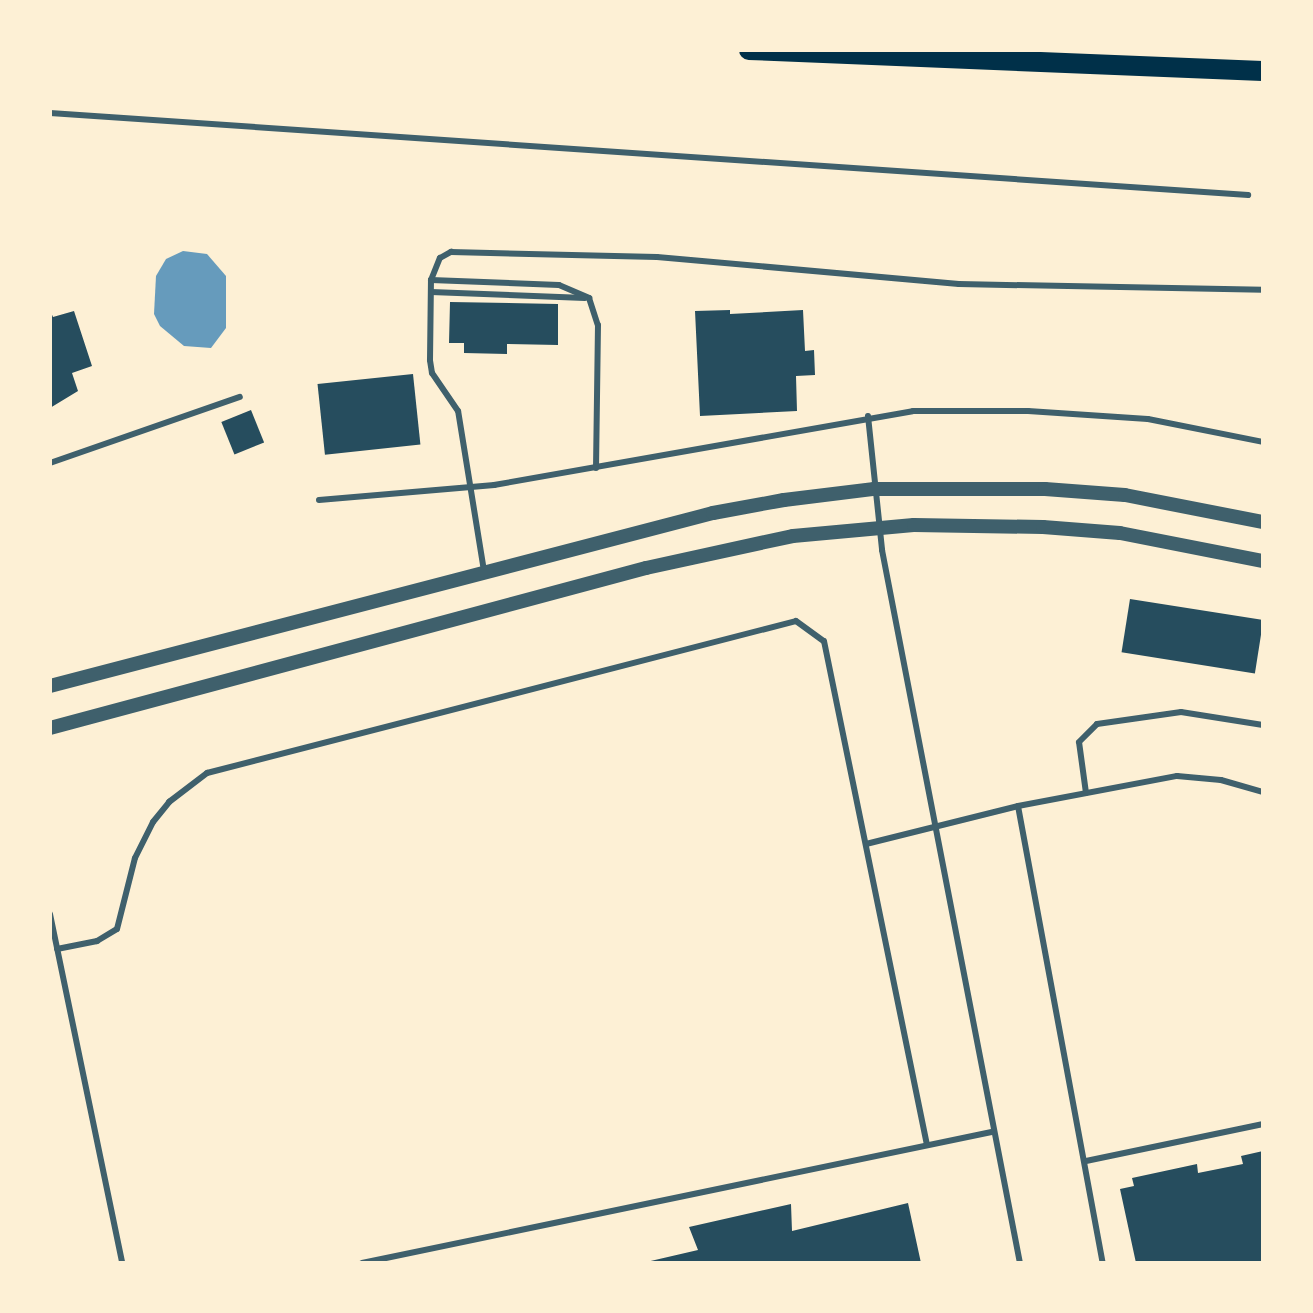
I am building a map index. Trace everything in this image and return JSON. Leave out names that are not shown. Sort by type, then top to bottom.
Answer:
[{"type":"highway","points":[[749,50],[1263,71]]},
{"type":"street","points":[[50,686],[713,513],[874,489],[1085,491],[1263,522]]},
{"type":"street","points":[[50,728],[682,559],[793,536],[878,528],[1081,529],[1263,561]]},
{"type":"lane","points":[[50,113],[1248,195]]},
{"type":"lane","points":[[485,574],[468,489],[458,411],[432,373],[431,280],[440,258],[461,252],[657,257],[959,284],[1263,290]]},
{"type":"lane","points":[[431,280],[559,285],[579,290],[592,302],[598,325],[596,468]]},
{"type":"lane","points":[[431,292],[565,294],[592,302]]},
{"type":"lane","points":[[50,463],[240,397]]},
{"type":"lane","points":[[319,500],[468,489],[868,416],[953,410],[1072,412],[1148,419],[1263,442]]},
{"type":"lane","points":[[868,416],[878,528],[992,1132],[1020,1263]]},
{"type":"lane","points":[[57,949],[97,941],[117,929],[130,872],[153,822],[169,802],[207,773],[796,621],[824,641],[927,1145]]},
{"type":"lane","points":[[1086,793],[1079,742],[1097,724],[1181,712],[1263,725]]},
{"type":"lane","points":[[866,844],[1018,806],[1194,775],[1263,792]]},
{"type":"lane","points":[[1018,806],[1103,1263]]},
{"type":"lane","points":[[50,914],[122,1263]]},
{"type":"lane","points":[[50,970],[61,968]]},
{"type":"lane","points":[[1086,1161],[1263,1124]]},
{"type":"lane","points":[[362,1263],[992,1132]]},
{"type":"water","points":[[183,251],[207,254],[226,276],[226,328],[211,348],[184,346],[160,326],[154,314],[156,276],[166,259]]},
{"type":"building","points":[[450,302],[558,304],[558,345],[507,344],[507,354],[464,353],[464,343],[449,343]]},
{"type":"building","points":[[50,310],[53,317],[74,311],[92,366],[72,373],[78,391],[50,408]]},
{"type":"building","points":[[730,310],[730,314],[803,310],[805,351],[814,350],[815,375],[796,376],[797,411],[700,416],[695,311]]},
{"type":"building","points":[[413,374],[420,445],[325,455],[318,384]]},
{"type":"building","points":[[251,410],[264,442],[234,454],[221,422]]},
{"type":"building","points":[[1130,599],[1263,620],[1255,673],[1122,652]]},
{"type":"building","points":[[1263,1151],[1263,1263],[1136,1263],[1120,1189],[1134,1186],[1132,1178],[1197,1164],[1198,1173],[1243,1164],[1241,1156]]},
{"type":"building","points":[[908,1203],[921,1263],[642,1263],[698,1250],[689,1227],[791,1204],[792,1231]]}]
